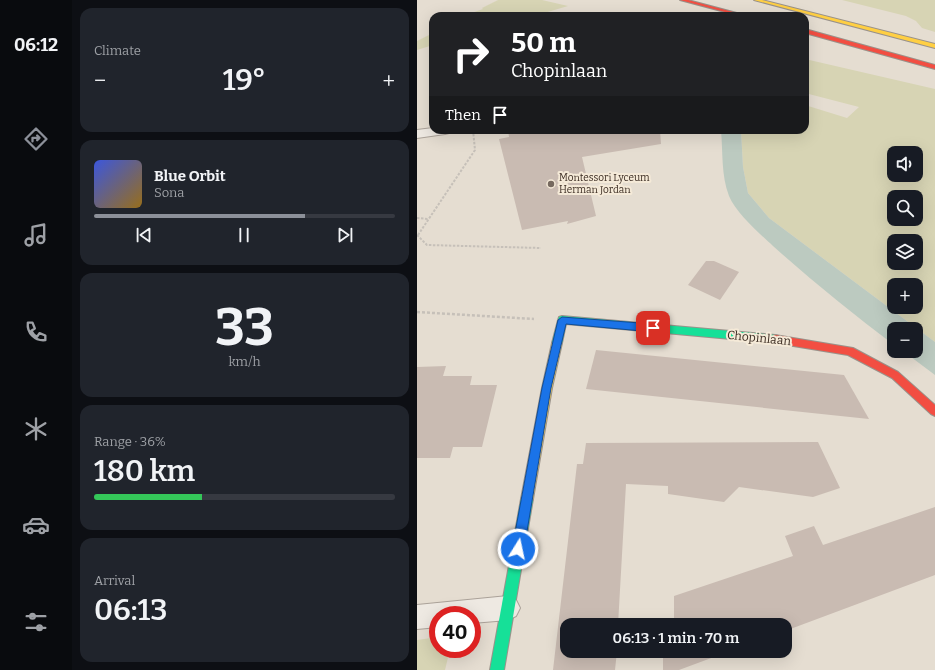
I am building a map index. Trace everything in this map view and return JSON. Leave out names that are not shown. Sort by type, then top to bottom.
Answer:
[{"type":"main road","points":[[682,0],[730,12]]},
{"type":"main road","points":[[756,0],[803,12]]},
{"type":"main road","points":[[809,14],[935,46]]},
{"type":"main road","points":[[809,32],[935,67]]},
{"type":"main road","points":[[497,670],[547,388],[562,320]]},
{"type":"main road","name":"Chopinlaan","points":[[562,320],[788,340],[851,352],[895,375],[935,411]]},
{"type":"lane","points":[[417,134],[429,132]]},
{"type":"lane","points":[[417,616],[508,608]]},
{"type":"path","points":[[473,134],[475,150],[417,235],[427,244],[541,248]]},
{"type":"path","points":[[417,218],[428,219]]},
{"type":"path","points":[[417,312],[562,320]]},
{"type":"shaded area","points":[[498,0],[542,0],[568,6],[548,12],[474,12],[483,9],[482,8]]},
{"type":"shaded area","points":[[842,0],[935,0],[935,32],[922,28],[916,21],[906,16]]},
{"type":"shaded area","points":[[429,35],[429,46],[417,50],[417,41]]},
{"type":"shaded area","points":[[809,60],[935,89],[935,342],[923,333],[923,322],[908,322],[898,314],[923,314],[923,278],[887,278],[887,306],[769,218],[748,193],[743,167],[741,134],[809,134],[809,106],[847,118],[859,107],[809,94]]},
{"type":"shaded area","points":[[721,134],[741,134],[743,167],[748,193],[769,218],[887,306],[887,314],[898,314],[908,322],[887,322],[887,340],[803,272],[762,236],[732,203],[726,188],[723,172]]},
{"type":"shaded area","points":[[923,333],[935,342],[935,375],[912,358],[923,358]]},
{"type":"shaded area","points":[[429,638],[429,658],[448,658],[445,670],[417,670],[417,640]]},
{"type":"building","name":"Montessori Lyceum Herman Jordan","points":[[509,134],[660,134],[661,144],[582,157],[596,216],[567,224],[568,221],[522,230],[499,139],[509,137]]},
{"type":"building","points":[[706,261],[714,261],[739,272],[720,300],[688,285]]},
{"type":"building","points":[[596,350],[844,375],[869,419],[586,389]]},
{"type":"building","points":[[446,366],[443,376],[472,376],[470,385],[497,385],[482,447],[453,447],[450,458],[417,458],[417,367]]},
{"type":"building","points":[[818,442],[840,488],[813,497],[739,487],[724,502],[668,494],[668,486],[626,484],[618,618],[560,618],[560,658],[616,658],[615,670],[553,670],[577,464],[583,464],[586,443]]},
{"type":"building","points":[[935,507],[935,575],[792,628],[792,618],[674,618],[674,596],[793,556],[785,536],[814,526],[823,545]]},
{"type":"building","points":[[663,658],[711,658],[679,670],[663,670]]},
{"type":"traffic: fast","points":[[557,343],[562,320],[775,339]]},
{"type":"traffic: fast","points":[[497,670],[527,499]]},
{"type":"traffic: slow","points":[[756,0],[803,12]]},
{"type":"traffic: slow","points":[[809,14],[935,46]]},
{"type":"traffic: slow","points":[[527,499],[547,388],[557,343]]},
{"type":"traffic: jam","points":[[682,0],[730,12]]},
{"type":"traffic: jam","points":[[809,32],[935,67]]},
{"type":"traffic: jam","points":[[775,339],[850,351],[895,375],[935,411]]},
{"type":"place","name":"Montessori Lyceum Herman Jordan","points":[[551,184]]},
{"type":"route","points":[[518,549],[547,388],[562,320],[653,328]]}]
